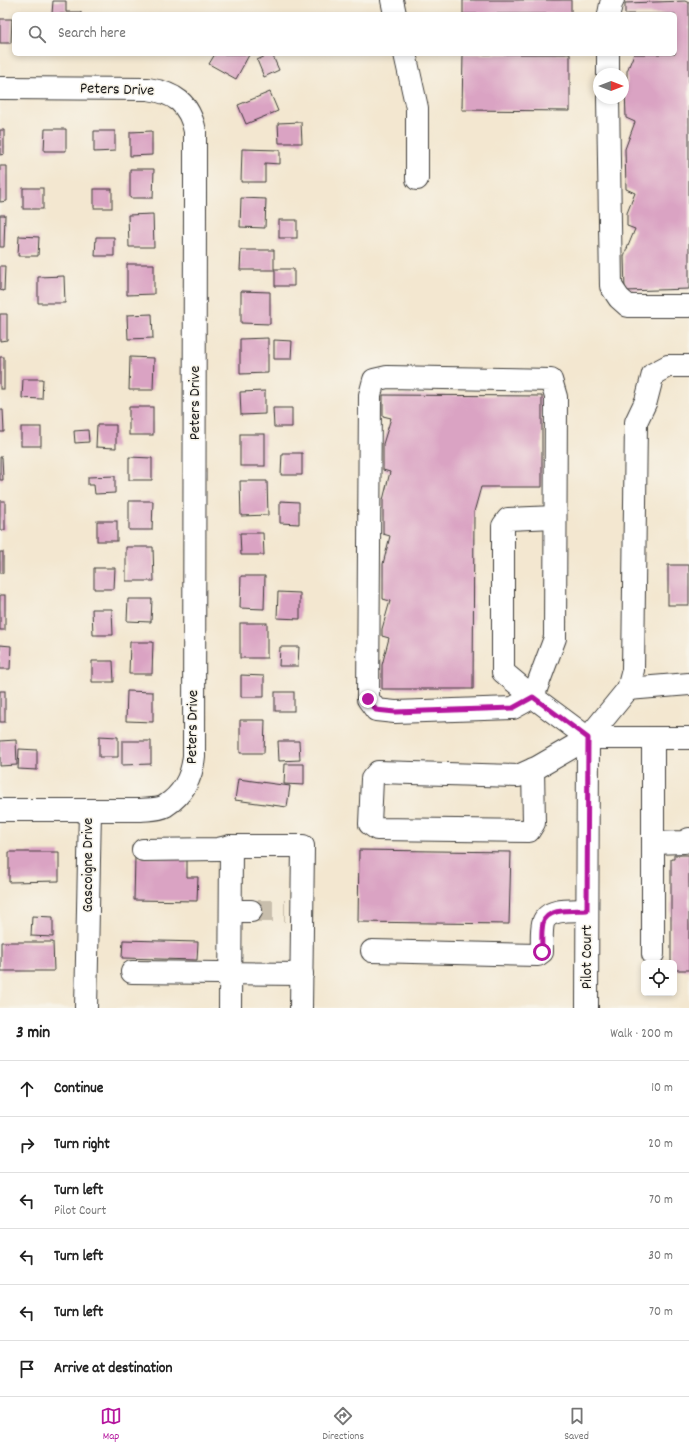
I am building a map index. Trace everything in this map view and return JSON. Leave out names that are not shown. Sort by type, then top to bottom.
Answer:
[{"type":"street","points":[[392,0],[395,12]]},
{"type":"street","points":[[610,12],[613,0]]},
{"type":"street","points":[[405,56],[417,108],[417,179]]},
{"type":"street","points":[[608,56],[608,68]]},
{"type":"street","name":"Peters Drive","points":[[0,88],[148,89],[164,91],[184,105],[192,121],[194,131],[194,748],[192,770],[186,786],[165,806],[160,808],[140,810],[90,810]]},
{"type":"street","points":[[608,104],[611,286],[618,298],[628,306],[689,306]]},
{"type":"street","points":[[533,769],[534,823],[529,831],[377,829],[370,824],[372,779],[378,772],[518,776],[588,738],[628,689],[633,670],[636,422],[646,401],[653,374],[668,366],[689,366]]},
{"type":"street","points":[[387,377],[551,380],[556,397],[555,517],[555,638],[533,697],[513,708],[395,712],[376,710],[368,699],[370,395],[374,380],[387,377]]},
{"type":"street","points":[[555,517],[508,520],[503,526],[503,672],[533,697],[588,738],[689,738]]},
{"type":"street","points":[[628,689],[689,684]]},
{"type":"street","name":"Pilot Court","points":[[587,1008],[588,738]]},
{"type":"street","points":[[652,738],[653,954]]},
{"type":"street","name":"Gascoigne Drive","points":[[0,810],[90,810],[86,1008]]},
{"type":"street","points":[[653,843],[684,842],[689,839]]},
{"type":"street","points":[[143,850],[218,849],[231,846],[303,846],[294,911],[302,974],[301,1008]]},
{"type":"street","points":[[230,1008],[230,973],[241,910],[231,846]]},
{"type":"street","points":[[372,951],[538,955],[542,952],[542,929],[548,916],[553,913],[587,910]]},
{"type":"street","points":[[132,972],[302,974]]},
{"type":"building","points":[[463,0],[571,0],[571,12],[463,12]]},
{"type":"building","points":[[53,1],[66,1],[66,12],[52,12]]},
{"type":"building","points":[[685,1],[689,3],[689,289],[625,291],[624,256],[635,229],[627,226],[627,213],[635,193],[626,189],[625,149],[635,122],[626,118],[626,104],[629,104],[628,68],[633,56],[677,56],[677,12],[625,12],[625,3]]},
{"type":"building","points":[[0,19],[12,19],[11,43],[0,43]]},
{"type":"building","points":[[214,56],[248,56],[236,79],[209,64]]},
{"type":"building","points":[[266,56],[273,56],[279,70],[264,77],[257,60]]},
{"type":"building","points":[[463,56],[570,56],[570,111],[462,110]]},
{"type":"building","points":[[270,92],[278,111],[246,124],[238,105]]},
{"type":"building","points":[[301,122],[302,143],[279,143],[278,123]]},
{"type":"building","points":[[45,129],[66,129],[66,151],[44,151]]},
{"type":"building","points":[[0,130],[4,130],[4,154],[0,155]]},
{"type":"building","points":[[94,131],[115,131],[115,151],[94,152]]},
{"type":"building","points":[[152,131],[152,155],[130,156],[130,132]]},
{"type":"building","points":[[242,149],[280,150],[280,164],[265,163],[265,182],[241,182]]},
{"type":"building","points":[[0,166],[7,166],[7,201],[0,202]]},
{"type":"building","points":[[130,169],[154,169],[153,198],[130,198]]},
{"type":"building","points":[[23,188],[43,188],[43,209],[23,209]]},
{"type":"building","points":[[94,189],[112,189],[112,208],[94,208]]},
{"type":"building","points":[[241,198],[266,199],[265,228],[240,227]]},
{"type":"building","points":[[153,214],[154,247],[129,247],[128,215]]},
{"type":"building","points":[[0,215],[5,215],[4,247],[0,247]]},
{"type":"building","points":[[279,220],[297,220],[297,238],[279,238]]},
{"type":"building","points":[[19,236],[39,237],[38,256],[18,256]]},
{"type":"building","points":[[96,237],[114,237],[114,256],[95,256]]},
{"type":"building","points":[[241,250],[274,250],[274,269],[294,269],[294,286],[275,286],[275,270],[240,270]]},
{"type":"building","points":[[127,264],[154,264],[154,294],[127,295]]},
{"type":"building","points":[[0,266],[5,266],[4,291],[0,290]]},
{"type":"building","points":[[64,276],[65,303],[38,303],[38,277]]},
{"type":"building","points":[[241,291],[270,292],[270,324],[241,323]]},
{"type":"building","points":[[0,314],[7,314],[7,340],[0,341]]},
{"type":"building","points":[[152,314],[153,338],[128,339],[127,315]]},
{"type":"building","points":[[268,338],[268,373],[240,374],[240,339]]},
{"type":"building","points":[[274,340],[292,341],[291,359],[274,359]]},
{"type":"building","points":[[0,357],[4,357],[4,389],[0,389]]},
{"type":"building","points":[[130,357],[154,358],[153,390],[129,390]]},
{"type":"building","points":[[23,379],[43,379],[42,399],[22,398]]},
{"type":"building","points":[[265,391],[265,414],[241,415],[240,392]]},
{"type":"building","points":[[383,395],[542,396],[542,487],[481,487],[474,512],[473,689],[382,689],[382,665],[389,638],[382,636],[382,629],[390,601],[383,599],[383,564],[390,536],[383,534],[383,500],[390,472],[383,470],[383,444],[391,418],[383,416]]},
{"type":"building","points":[[129,407],[153,407],[153,435],[129,435]]},
{"type":"building","points":[[273,408],[292,408],[292,427],[274,427]]},
{"type":"building","points":[[0,410],[3,410],[4,432],[0,432]]},
{"type":"building","points":[[97,425],[116,425],[116,448],[96,447]]},
{"type":"building","points":[[21,427],[41,427],[41,446],[21,446]]},
{"type":"building","points":[[88,430],[89,442],[75,443],[74,431]]},
{"type":"building","points":[[240,434],[265,434],[265,466],[240,466]]},
{"type":"building","points":[[282,453],[302,453],[302,475],[281,475]]},
{"type":"building","points":[[0,457],[2,457],[3,480],[0,480]]},
{"type":"building","points":[[129,457],[152,458],[152,480],[129,480]]},
{"type":"building","points":[[115,476],[115,493],[95,494],[94,485],[88,485],[88,477]]},
{"type":"building","points":[[240,481],[267,481],[268,515],[241,516]]},
{"type":"building","points":[[0,501],[5,501],[5,530],[0,530]]},
{"type":"building","points":[[129,501],[153,501],[152,530],[129,530]]},
{"type":"building","points":[[280,501],[299,502],[299,524],[280,523]]},
{"type":"building","points":[[97,521],[117,521],[117,541],[97,541]]},
{"type":"building","points":[[240,533],[263,533],[264,555],[241,555]]},
{"type":"building","points":[[126,547],[153,547],[154,581],[126,581]]},
{"type":"building","points":[[0,552],[3,552],[3,573],[0,573]]},
{"type":"building","points":[[668,565],[689,565],[689,605],[668,605]]},
{"type":"building","points":[[94,568],[115,568],[114,589],[94,589]]},
{"type":"building","points":[[241,576],[265,576],[264,609],[240,608]]},
{"type":"building","points":[[278,592],[300,593],[300,619],[277,618]]},
{"type":"building","points":[[0,595],[5,595],[5,630],[0,630]]},
{"type":"building","points":[[128,599],[152,599],[151,622],[127,621]]},
{"type":"building","points":[[92,609],[112,609],[113,635],[93,635]]},
{"type":"building","points":[[240,623],[267,623],[267,658],[240,658]]},
{"type":"building","points":[[130,642],[153,642],[152,674],[129,674]]},
{"type":"building","points":[[0,645],[11,646],[10,669],[0,669]]},
{"type":"building","points":[[280,647],[299,647],[298,666],[279,666]]},
{"type":"building","points":[[92,661],[113,661],[114,682],[92,682]]},
{"type":"building","points":[[241,675],[264,676],[264,697],[241,697]]},
{"type":"building","points":[[0,691],[5,691],[5,722],[0,722]]},
{"type":"building","points":[[127,691],[153,692],[153,722],[126,721]]},
{"type":"building","points":[[275,692],[294,692],[294,711],[275,711]]},
{"type":"building","points":[[240,720],[265,720],[264,753],[240,753]]},
{"type":"building","points":[[99,736],[118,737],[118,757],[99,757]]},
{"type":"building","points":[[16,740],[17,765],[0,766],[0,741]]},
{"type":"building","points":[[122,741],[151,741],[151,764],[122,765]]},
{"type":"building","points":[[278,741],[299,741],[300,760],[279,761]]},
{"type":"building","points":[[19,749],[37,750],[37,770],[18,769]]},
{"type":"building","points":[[285,764],[304,764],[304,785],[284,784]]},
{"type":"building","points":[[238,779],[290,786],[287,807],[235,800]]},
{"type":"building","points":[[359,850],[511,852],[509,924],[358,922]]},
{"type":"building","points":[[9,852],[59,852],[59,881],[9,882]]},
{"type":"building","points":[[674,855],[689,855],[689,970],[677,970],[677,960],[671,960],[671,859],[674,859]]},
{"type":"building","points":[[135,857],[187,858],[187,877],[198,877],[197,901],[134,900]]},
{"type":"building","points":[[32,916],[53,917],[53,937],[31,936]]},
{"type":"building","points":[[123,940],[198,942],[197,960],[122,958]]},
{"type":"building","points":[[1,942],[53,942],[54,971],[1,971]]},
{"type":"tunnel","points":[[251,911],[285,911]]},
{"type":"route","points":[[368,699],[376,710],[395,712],[513,708],[533,697],[588,738],[587,910],[553,913],[548,916],[542,929],[542,952]]}]
